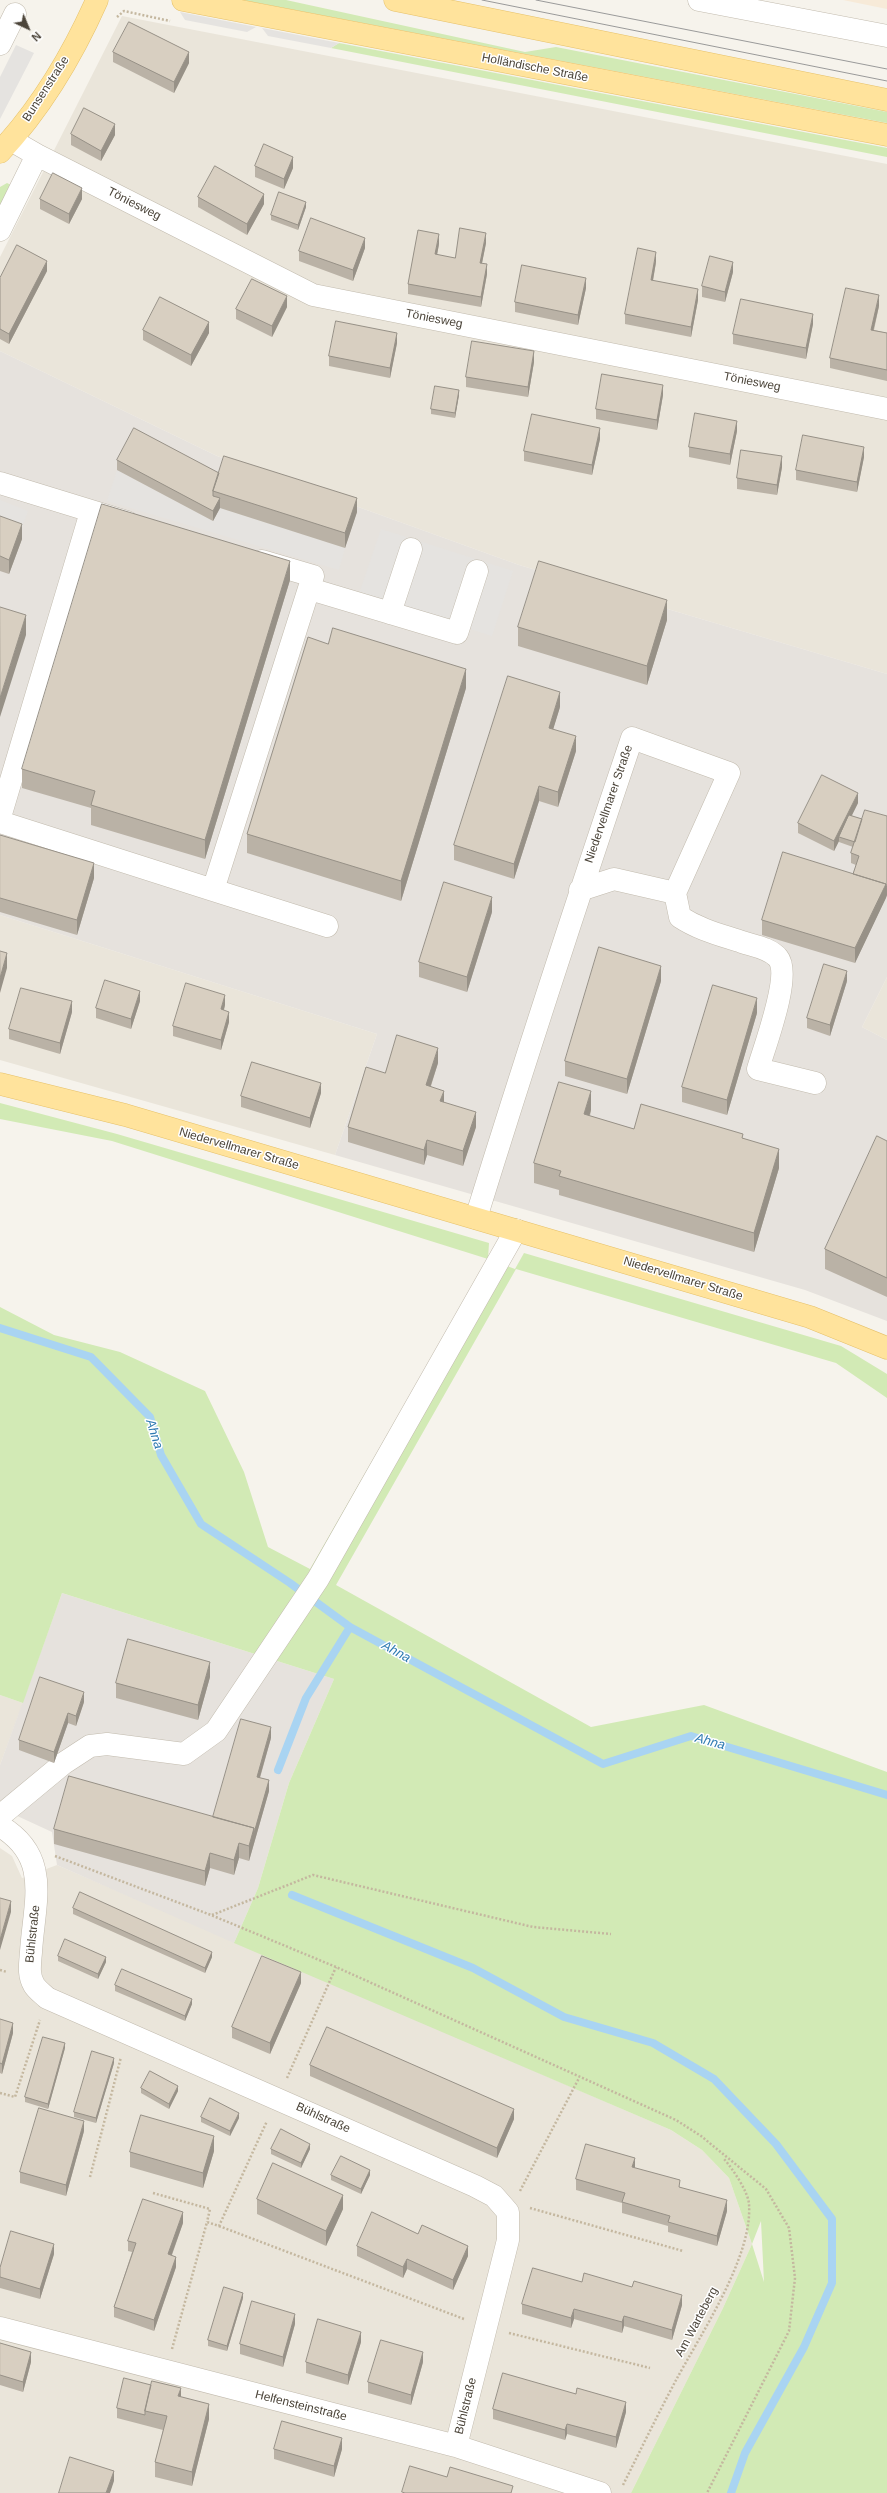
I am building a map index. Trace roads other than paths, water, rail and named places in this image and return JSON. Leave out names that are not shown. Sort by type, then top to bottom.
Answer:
[{"type":"main road","name":"Bunsenstraße","points":[[6,146],[60,73],[97,0]]},
{"type":"main road","name":"Holländische Straße","points":[[183,0],[887,135]]},
{"type":"main road","points":[[395,0],[733,70],[887,100]]},
{"type":"main road","name":"Niedervellmarer Straße","points":[[0,1084],[125,1115],[810,1317],[887,1348]]},
{"type":"street","points":[[699,0],[887,36]]},
{"type":"street","points":[[0,44],[15,14]]},
{"type":"street","name":"Töniesweg","points":[[6,146],[37,156],[313,295],[887,409]]},
{"type":"street","points":[[0,230],[37,156]]},
{"type":"street","points":[[0,483],[145,528]]},
{"type":"street","points":[[0,817],[92,512]]},
{"type":"street","points":[[390,613],[411,549]]},
{"type":"street","points":[[213,890],[313,576],[244,556]]},
{"type":"street","points":[[310,589],[457,633],[476,572]]},
{"type":"street","name":"Niedervellmarer Straße","points":[[476,1218],[580,890],[632,738],[729,773],[675,893]]},
{"type":"street","points":[[0,822],[327,926]]},
{"type":"street","points":[[580,890],[614,879],[675,893],[680,917],[696,927],[767,950],[778,958],[783,970],[778,1000],[758,1069],[815,1083]]},
{"type":"street","points":[[0,1816],[64,1762],[90,1746],[107,1744],[184,1754],[216,1731],[318,1579],[516,1230]]},
{"type":"street","name":"Bühlstraße","points":[[0,1826],[13,1833],[32,1857],[37,1896],[29,1973],[34,1986],[47,1998],[278,2098],[475,2186],[494,2196],[508,2212],[508,2240],[456,2446]]},
{"type":"street","name":"Helfensteinstraße","points":[[0,2328],[165,2372],[456,2446],[600,2493]]},
{"type":"waterway","name":"Ahna","points":[[0,1328],[91,1357],[150,1417],[161,1455],[201,1524],[290,1583],[350,1627],[603,1764],[691,1736],[887,1795]]},
{"type":"waterway","points":[[278,1770],[306,1698],[350,1627]]},
{"type":"waterway","points":[[292,1895],[473,1968],[564,2017],[653,2043],[714,2079],[776,2144],[832,2219],[832,2283],[804,2347],[745,2453],[731,2493]]},
{"type":"tram line","points":[[482,0],[887,81]]},
{"type":"tram line","points":[[536,0],[887,69]]}]
